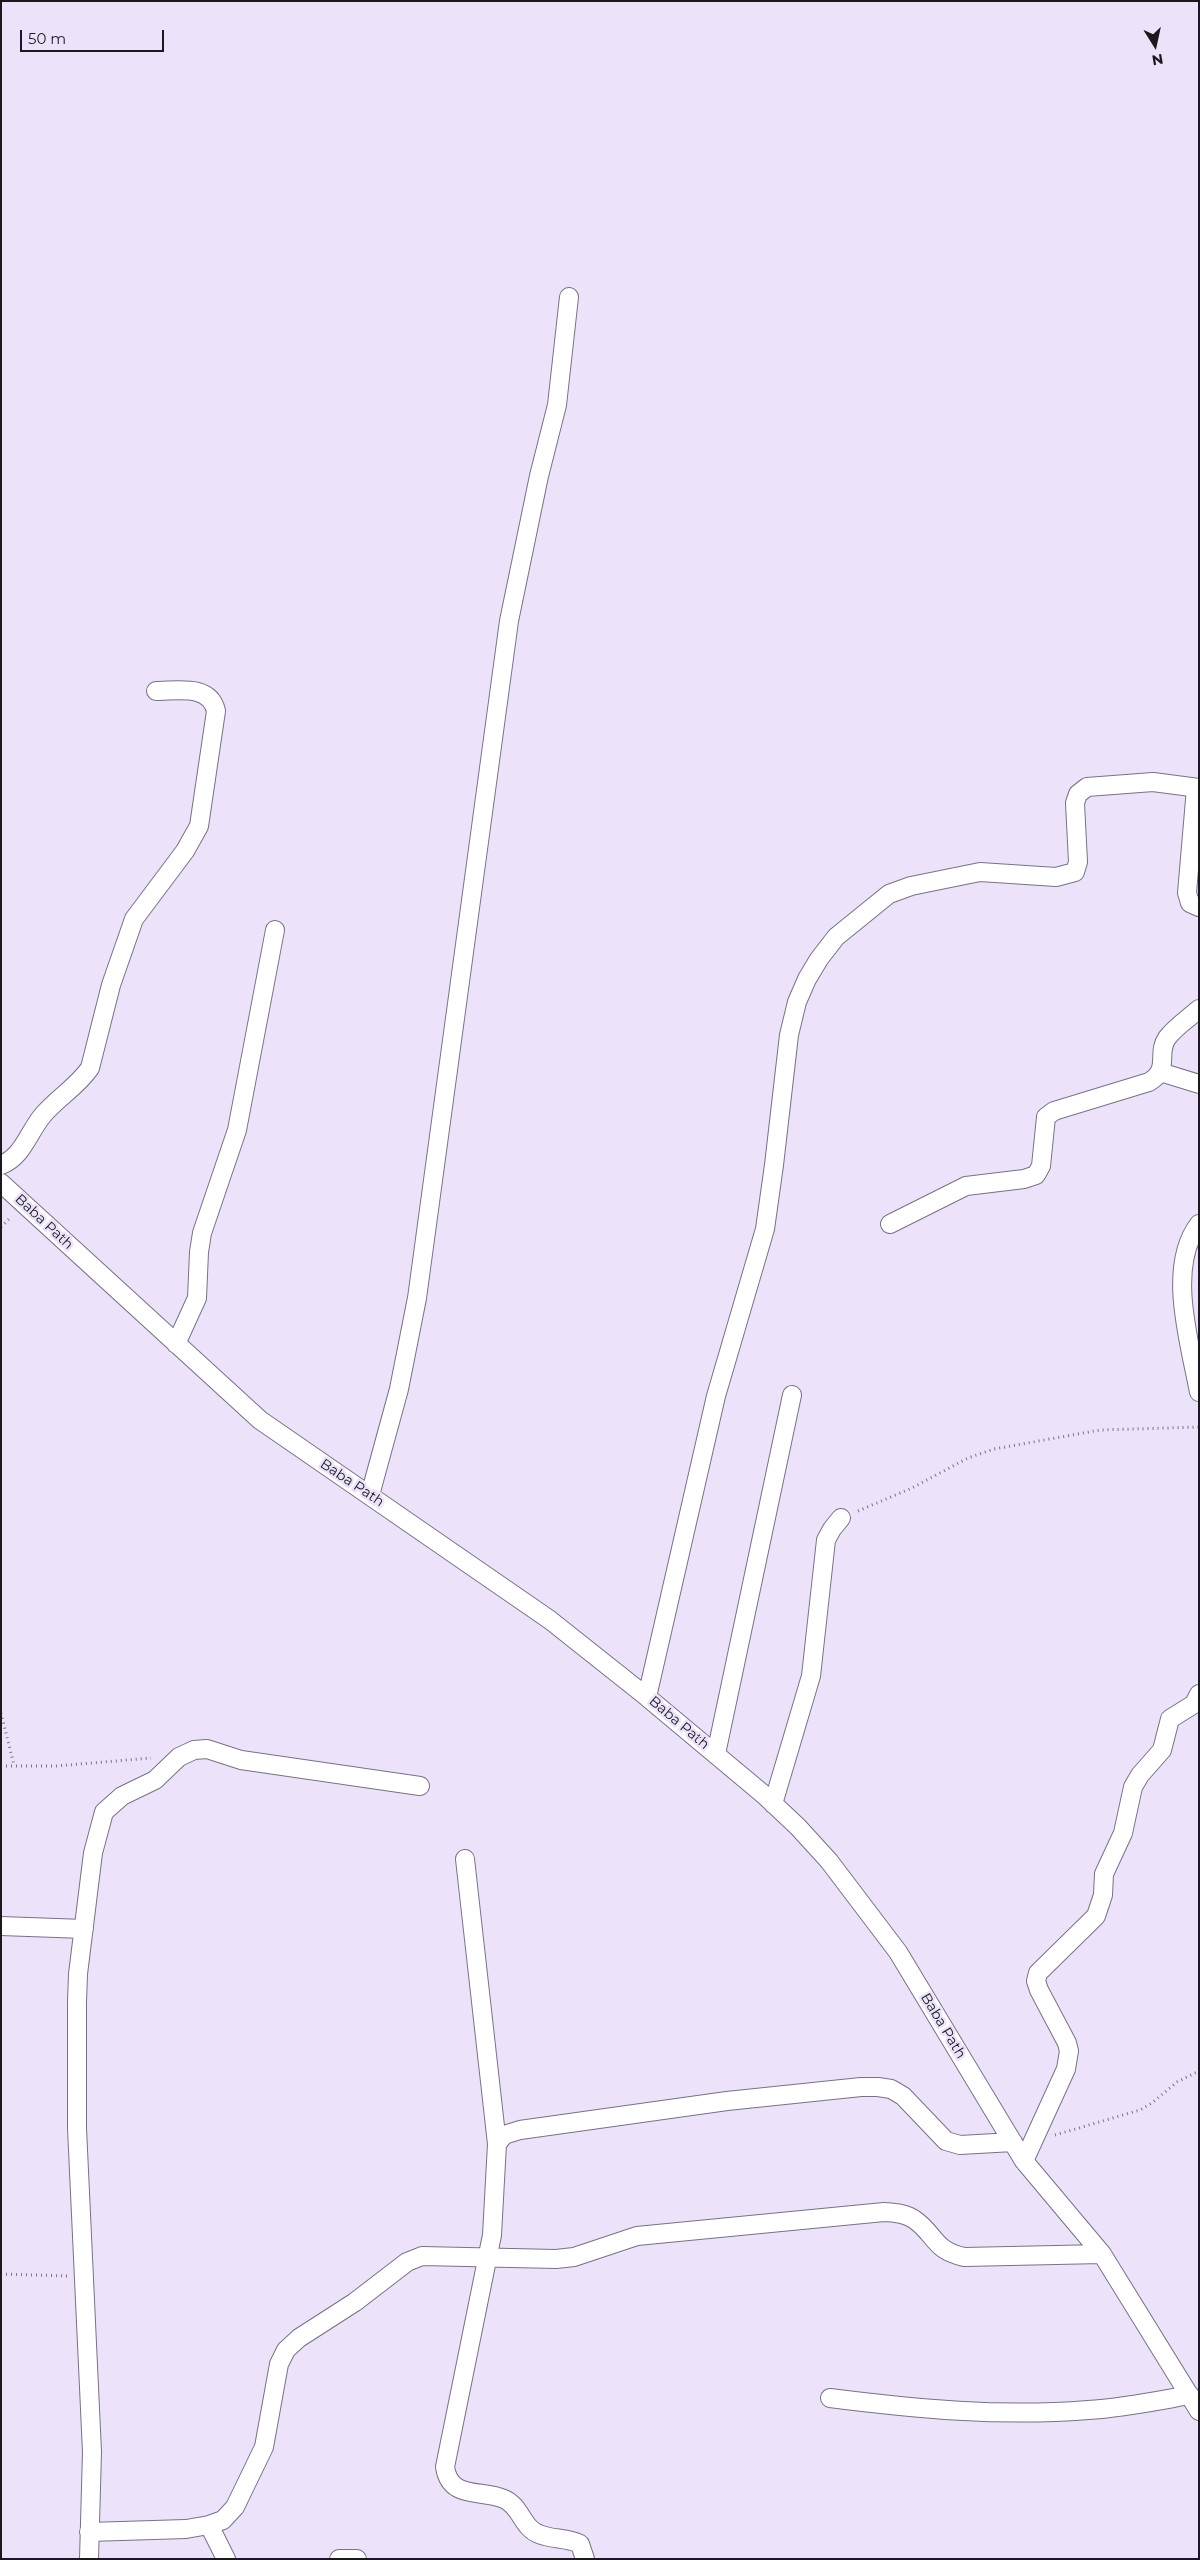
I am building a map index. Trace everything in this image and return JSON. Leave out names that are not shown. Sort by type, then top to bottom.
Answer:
[{"type":"street","points":[[370,1495],[399,1389],[417,1298],[508,621],[539,476],[557,406],[569,297]]},
{"type":"street","points":[[1,1165],[18,1153],[41,1116],[82,1079],[90,1068],[111,986],[134,919],[185,851],[198,826],[216,711],[214,701],[206,694],[195,691],[156,691]]},
{"type":"street","points":[[647,1697],[716,1396],[765,1229],[789,1035],[797,1002],[818,959],[836,937],[872,907],[890,894],[911,886],[980,872],[1056,877],[1075,872],[1078,862],[1075,803],[1078,794],[1086,787],[1153,782],[1197,788],[1186,893],[1190,903],[1199,907]]},
{"type":"street","points":[[176,1344],[197,1298],[199,1252],[202,1233],[237,1130],[275,930]]},
{"type":"street","points":[[890,1224],[966,1186],[1024,1179],[1036,1175],[1040,1166],[1046,1117],[1054,1111],[1149,1082],[1160,1072],[1166,1039],[1199,1009]]},
{"type":"street","points":[[1160,1072],[1199,1084]]},
{"type":"street","name":"Baba Path","points":[[1,1183],[260,1420],[536,1610],[647,1697],[798,1826],[829,1861],[898,1952],[1024,2161],[1102,2254],[1199,2411]]},
{"type":"street","points":[[1199,1224],[1188,1242],[1181,1278],[1199,1392]]},
{"type":"street","points":[[716,1754],[792,1395]]},
{"type":"street","points":[[774,1804],[811,1676],[826,1540],[832,1529],[842,1518]]},
{"type":"street","points":[[1024,2161],[1066,2069],[1069,2051],[1039,1990],[1036,1981],[1038,1973],[1096,1916],[1103,1896],[1104,1874],[1123,1834],[1135,1781],[1159,1756],[1170,1719],[1194,1704],[1199,1694]]},
{"type":"street","points":[[89,2559],[92,2452],[77,2128],[77,2002],[93,1853],[104,1812],[122,1796],[154,1780],[179,1757],[194,1750],[206,1749],[241,1760],[420,1786]]},
{"type":"street","points":[[465,1859],[497,2144],[492,2235],[445,2467],[446,2476],[453,2486],[466,2491],[502,2498],[513,2503],[532,2531],[540,2535],[571,2539],[580,2544],[585,2559]]},
{"type":"street","points":[[1,1926],[84,1928]]},
{"type":"street","points":[[497,2144],[504,2135],[520,2130],[727,2101],[861,2087],[891,2089],[903,2096],[946,2141],[960,2145],[1013,2142]]},
{"type":"street","points":[[89,2532],[186,2529],[209,2525],[223,2520],[235,2507],[264,2447],[279,2364],[286,2350],[299,2338],[355,2302],[407,2262],[422,2256],[556,2259],[574,2257],[623,2239],[637,2236],[884,2212],[902,2214],[915,2220],[938,2246],[950,2254],[964,2257],[1102,2254]]},
{"type":"street","points":[[830,2398],[926,2410],[1007,2412],[1088,2410],[1190,2395]]},
{"type":"street","points":[[209,2525],[225,2558]]},
{"type":"street","points":[[338,2559],[358,2559]]},
{"type":"path","points":[[842,1518],[912,1488],[968,1458],[994,1450],[1100,1430],[1199,1427]]},
{"type":"path","points":[[1,1713],[14,1765]]},
{"type":"path","points":[[1,1766],[56,1766],[179,1757]]},
{"type":"path","points":[[1034,2140],[1140,2110],[1152,2103],[1177,2082],[1199,2071]]},
{"type":"path","points":[[1,2274],[83,2277]]}]
